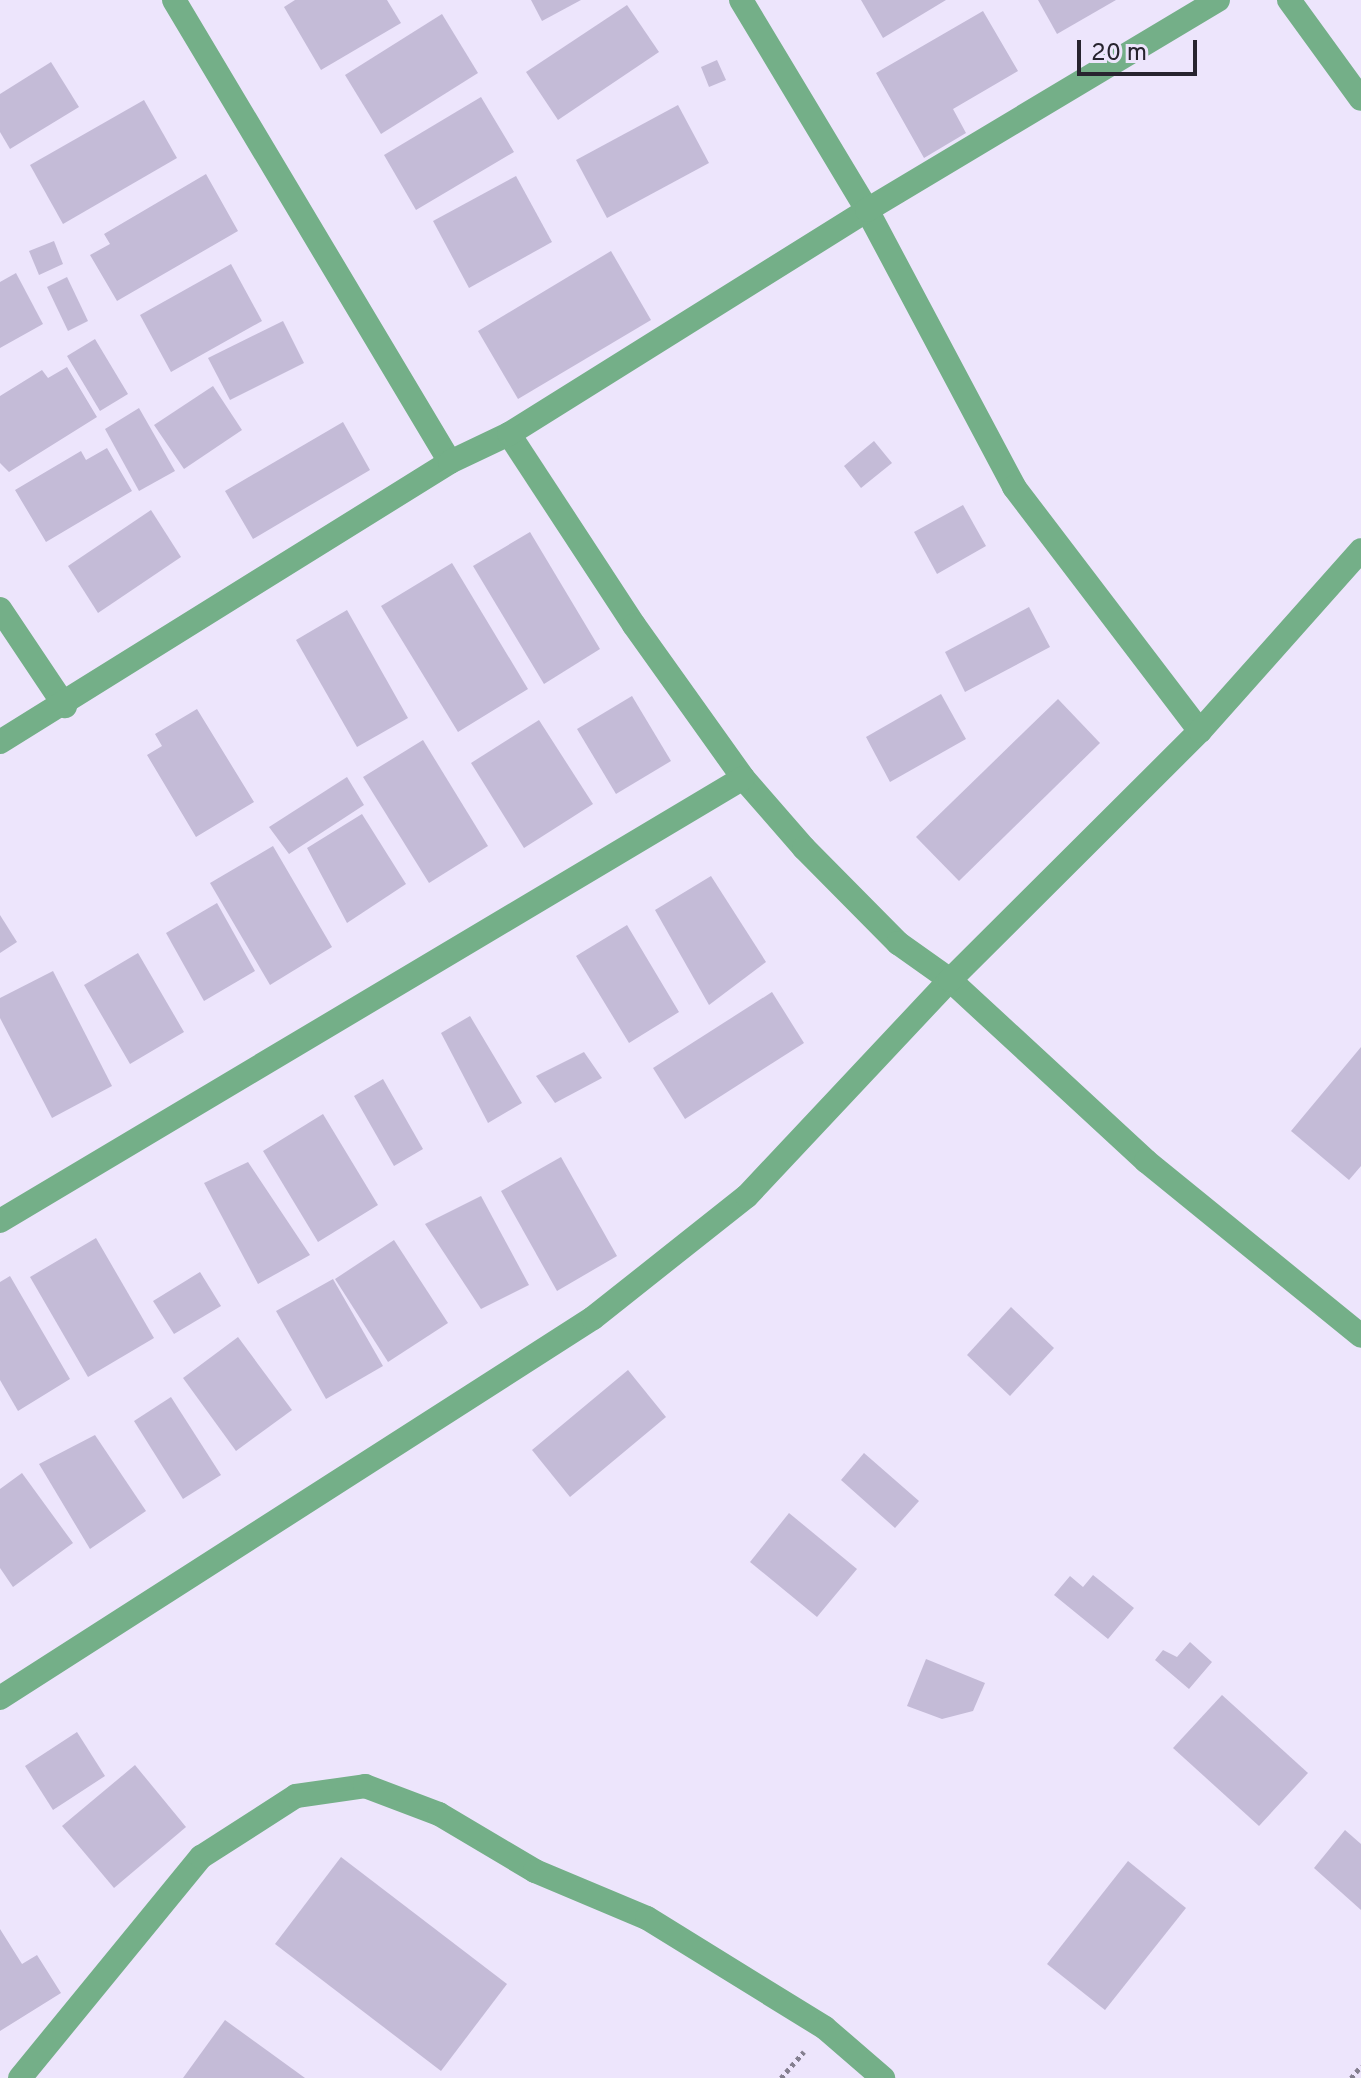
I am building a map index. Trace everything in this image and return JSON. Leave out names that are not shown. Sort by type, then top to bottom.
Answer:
[{"type":"street","points":[[174,0],[450,462]]},
{"type":"street","points":[[741,0],[867,210],[1014,487],[1200,731]]},
{"type":"street","points":[[0,742],[65,706],[450,462],[509,434],[867,210],[1218,0]]},
{"type":"street","points":[[1289,0],[1361,99]]},
{"type":"street","points":[[509,434],[634,625],[743,778],[898,943],[950,980],[1146,1161],[1361,1336]]},
{"type":"street","points":[[0,1698],[593,1318],[757,1187],[950,980],[1200,731],[1361,550]]},
{"type":"street","points":[[0,609],[65,706]]},
{"type":"street","points":[[0,1221],[743,778]]},
{"type":"street","points":[[20,2078],[201,1857],[296,1796],[365,1786],[439,1814],[535,1871],[647,1918],[825,2028],[883,2078]]},
{"type":"path","points":[[1351,2078],[1361,2066]]},
{"type":"building","points":[[295,0],[387,0],[401,23],[321,70],[284,7]]},
{"type":"building","points":[[531,0],[581,0],[542,21]]},
{"type":"building","points":[[861,0],[946,0],[883,38]]},
{"type":"building","points":[[1038,0],[1116,0],[1057,34]]},
{"type":"building","points":[[627,5],[659,52],[558,120],[526,72]]},
{"type":"building","points":[[983,11],[1018,71],[953,109],[966,133],[924,158],[876,73]]},
{"type":"building","points":[[442,14],[478,73],[381,134],[345,75]]},
{"type":"building","points":[[717,60],[726,80],[709,87],[701,67]]},
{"type":"building","points":[[51,62],[79,107],[10,149],[0,132],[0,94]]},
{"type":"building","points":[[481,97],[514,152],[416,210],[384,155]]},
{"type":"building","points":[[144,100],[177,158],[63,224],[30,165]]},
{"type":"building","points":[[678,105],[709,163],[607,218],[576,160]]},
{"type":"building","points":[[206,174],[238,231],[117,301],[90,255],[110,244],[104,234]]},
{"type":"building","points":[[516,176],[552,242],[469,288],[433,221]]},
{"type":"building","points":[[54,241],[63,264],[39,275],[29,251]]},
{"type":"building","points":[[611,251],[651,320],[518,399],[478,331]]},
{"type":"building","points":[[231,264],[262,321],[171,372],[140,315]]},
{"type":"building","points":[[16,273],[43,324],[0,348],[0,282]]},
{"type":"building","points":[[67,277],[88,321],[68,331],[47,287]]},
{"type":"building","points":[[283,321],[304,363],[230,400],[208,358]]},
{"type":"building","points":[[95,339],[128,394],[100,411],[67,356]]},
{"type":"building","points":[[67,367],[97,417],[9,472],[0,463],[0,396],[42,370],[48,378]]},
{"type":"building","points":[[213,386],[242,430],[184,469],[154,425]]},
{"type":"building","points":[[139,408],[175,471],[139,491],[105,429]]},
{"type":"building","points":[[343,422],[370,470],[253,539],[225,491]]},
{"type":"building","points":[[874,441],[892,463],[861,488],[844,466]]},
{"type":"building","points":[[107,448],[132,491],[46,542],[15,490],[81,451],[86,460]]},
{"type":"building","points":[[963,505],[986,546],[937,574],[914,532]]},
{"type":"building","points":[[151,510],[181,557],[98,613],[68,566]]},
{"type":"building","points":[[530,532],[600,649],[544,684],[473,566]]},
{"type":"building","points":[[452,563],[528,689],[458,732],[381,606]]},
{"type":"building","points":[[1029,607],[1050,647],[965,692],[945,652]]},
{"type":"building","points":[[347,610],[408,718],[357,747],[296,640]]},
{"type":"building","points":[[941,694],[966,739],[890,782],[866,737]]},
{"type":"building","points":[[632,696],[671,761],[616,794],[577,729]]},
{"type":"building","points":[[1058,699],[1100,743],[959,881],[916,837]]},
{"type":"building","points":[[197,709],[254,802],[196,837],[147,755],[162,746],[155,734]]},
{"type":"building","points":[[539,720],[593,804],[524,848],[471,763]]},
{"type":"building","points":[[423,740],[488,846],[429,883],[363,777]]},
{"type":"building","points":[[347,777],[364,805],[289,854],[269,827]]},
{"type":"building","points":[[362,814],[406,884],[347,923],[307,848]]},
{"type":"building","points":[[273,846],[332,947],[270,985],[210,883]]},
{"type":"building","points":[[711,876],[766,962],[709,1005],[655,910]]},
{"type":"building","points":[[217,903],[255,971],[204,1001],[166,933]]},
{"type":"building","points":[[0,915],[17,942],[0,953]]},
{"type":"building","points":[[627,925],[679,1012],[629,1043],[576,956]]},
{"type":"building","points":[[138,953],[184,1032],[130,1064],[84,985]]},
{"type":"building","points":[[53,971],[112,1086],[52,1118],[0,1018],[0,998]]},
{"type":"building","points":[[772,992],[804,1043],[685,1119],[653,1068]]},
{"type":"building","points":[[470,1016],[522,1103],[488,1123],[441,1033]]},
{"type":"building","points":[[1361,1047],[1361,1166],[1349,1180],[1291,1131]]},
{"type":"building","points":[[584,1052],[602,1078],[555,1103],[536,1076]]},
{"type":"building","points":[[383,1079],[423,1149],[394,1166],[354,1096]]},
{"type":"building","points":[[323,1114],[378,1205],[318,1242],[263,1151]]},
{"type":"building","points":[[561,1157],[617,1256],[557,1291],[501,1191]]},
{"type":"building","points":[[248,1162],[310,1255],[258,1284],[204,1183]]},
{"type":"building","points":[[481,1196],[529,1285],[481,1309],[425,1224]]},
{"type":"building","points":[[96,1238],[154,1338],[88,1377],[30,1277]]},
{"type":"building","points":[[394,1240],[448,1323],[388,1362],[335,1279]]},
{"type":"building","points":[[200,1272],[221,1306],[174,1334],[153,1301]]},
{"type":"building","points":[[10,1276],[70,1379],[18,1411],[0,1380],[0,1282]]},
{"type":"building","points":[[333,1279],[383,1366],[326,1399],[276,1311]]},
{"type":"building","points":[[1011,1307],[1054,1348],[1010,1396],[967,1355]]},
{"type":"building","points":[[238,1337],[292,1410],[236,1451],[183,1378]]},
{"type":"building","points":[[628,1370],[666,1417],[570,1497],[532,1450]]},
{"type":"building","points":[[171,1397],[221,1475],[183,1499],[134,1421]]},
{"type":"building","points":[[95,1435],[146,1511],[90,1549],[39,1464]]},
{"type":"building","points":[[864,1453],[919,1501],[895,1528],[841,1480]]},
{"type":"building","points":[[22,1473],[73,1543],[13,1587],[0,1568],[0,1489]]},
{"type":"building","points":[[789,1513],[857,1569],[817,1617],[750,1562]]},
{"type":"building","points":[[1093,1575],[1134,1608],[1108,1639],[1054,1595],[1070,1576],[1083,1587]]},
{"type":"building","points":[[1190,1642],[1212,1662],[1189,1689],[1155,1660],[1163,1650],[1177,1657]]},
{"type":"building","points":[[926,1659],[985,1683],[973,1711],[942,1719],[907,1706]]},
{"type":"building","points":[[1222,1695],[1308,1773],[1259,1826],[1173,1748]]},
{"type":"building","points":[[77,1732],[105,1776],[53,1810],[25,1766]]},
{"type":"building","points":[[135,1765],[186,1827],[114,1888],[62,1826]]},
{"type":"building","points":[[1345,1830],[1361,1844],[1361,1910],[1314,1868]]},
{"type":"building","points":[[341,1857],[507,1984],[441,2071],[275,1944]]},
{"type":"building","points":[[1128,1861],[1186,1908],[1105,2010],[1047,1964]]},
{"type":"building","points":[[0,1929],[22,1964],[37,1955],[61,1993],[0,2031]]},
{"type":"building","points":[[225,2020],[305,2078],[183,2078]]}]
